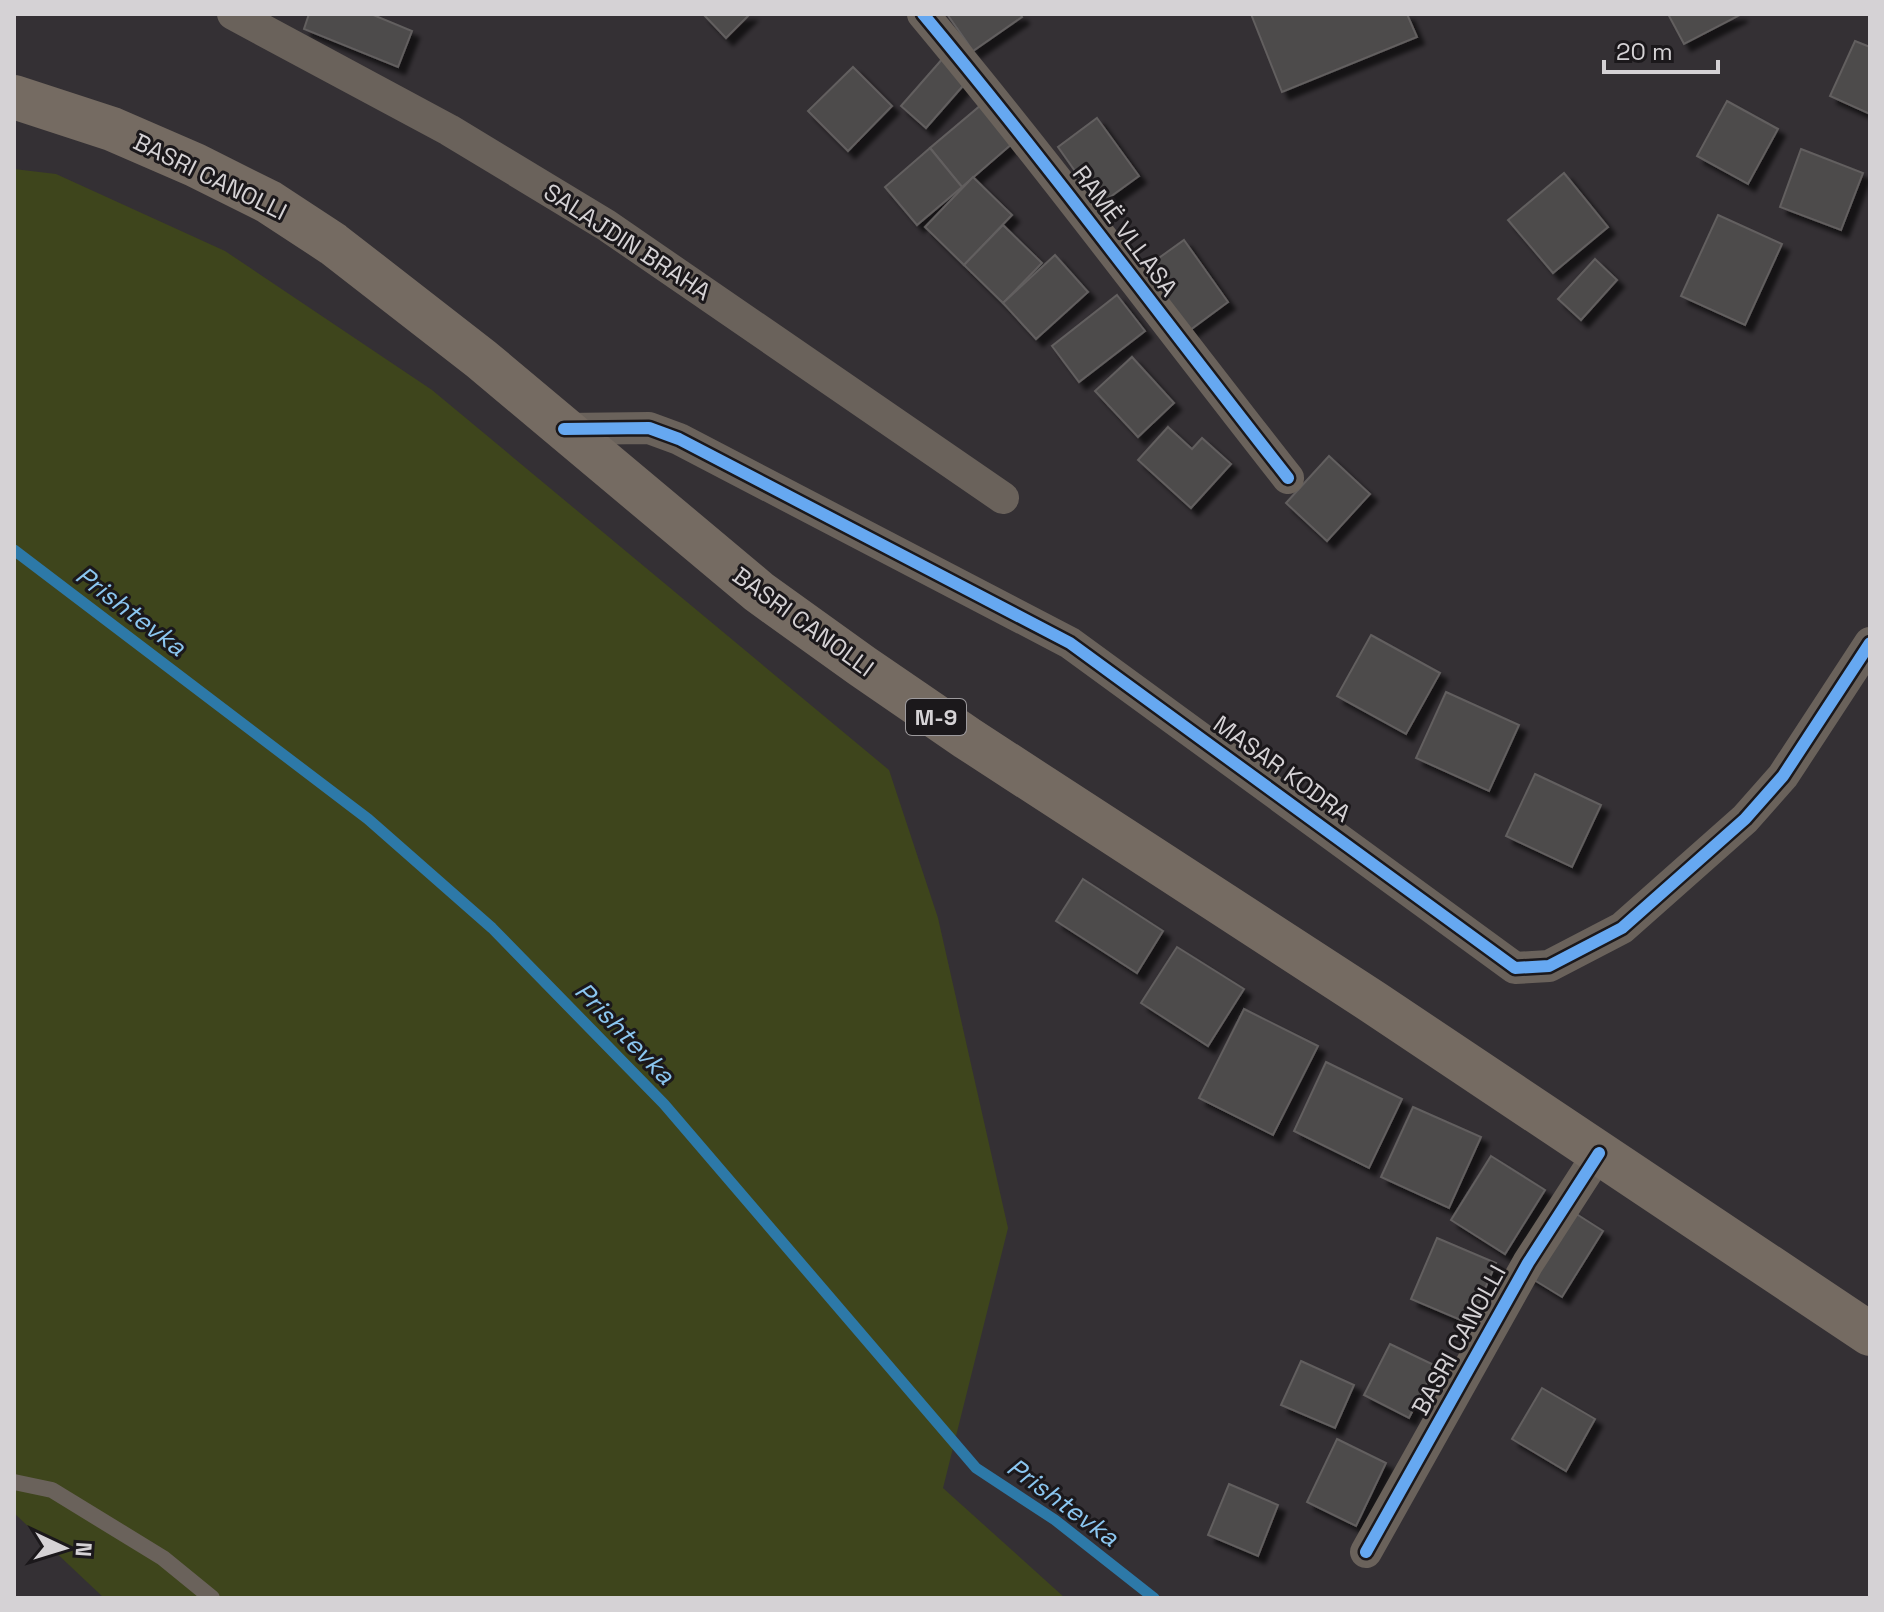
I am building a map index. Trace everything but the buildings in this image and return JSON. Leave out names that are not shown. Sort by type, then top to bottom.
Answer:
[{"type":"main road","name":"BASRI CANOLLI","points":[[14,97],[112,129],[195,165],[269,202],[333,244],[564,429],[759,592],[862,666],[1870,1334]]},
{"type":"street","name":"SALAJDIN BRAHA","points":[[233,14],[449,130],[606,225],[1003,498]]},
{"type":"street","name":"RAMË VLLASA","points":[[923,14],[1066,189],[1288,478]]},
{"type":"street","name":"MASAR KODRA","points":[[564,429],[649,428],[679,439],[1070,643],[1515,968],[1549,966],[1622,928],[1745,819],[1783,776],[1870,643]]},
{"type":"street","name":"BASRI CANOLLI","points":[[1366,1552],[1528,1263],[1599,1153]]},
{"type":"lane","points":[[14,1482],[52,1490],[163,1558],[212,1598]]},
{"type":"green space","points":[[14,169],[56,174],[225,251],[432,390],[889,770],[938,918],[1008,1228],[943,1488],[1065,1598],[104,1598],[14,1513]]},
{"type":"waterway","name":"Prishtevka","points":[[14,550],[368,819],[492,928],[664,1104],[976,1468],[1055,1520],[1154,1598]]},
{"type":"cycle path","points":[[923,14],[1062,186],[1288,478]]},
{"type":"cycle path","points":[[564,429],[649,428],[679,439],[1070,643],[1515,968],[1549,966],[1622,928],[1745,819],[1783,776],[1870,643]]},
{"type":"cycle path","points":[[1366,1552],[1528,1263],[1599,1153]]}]
